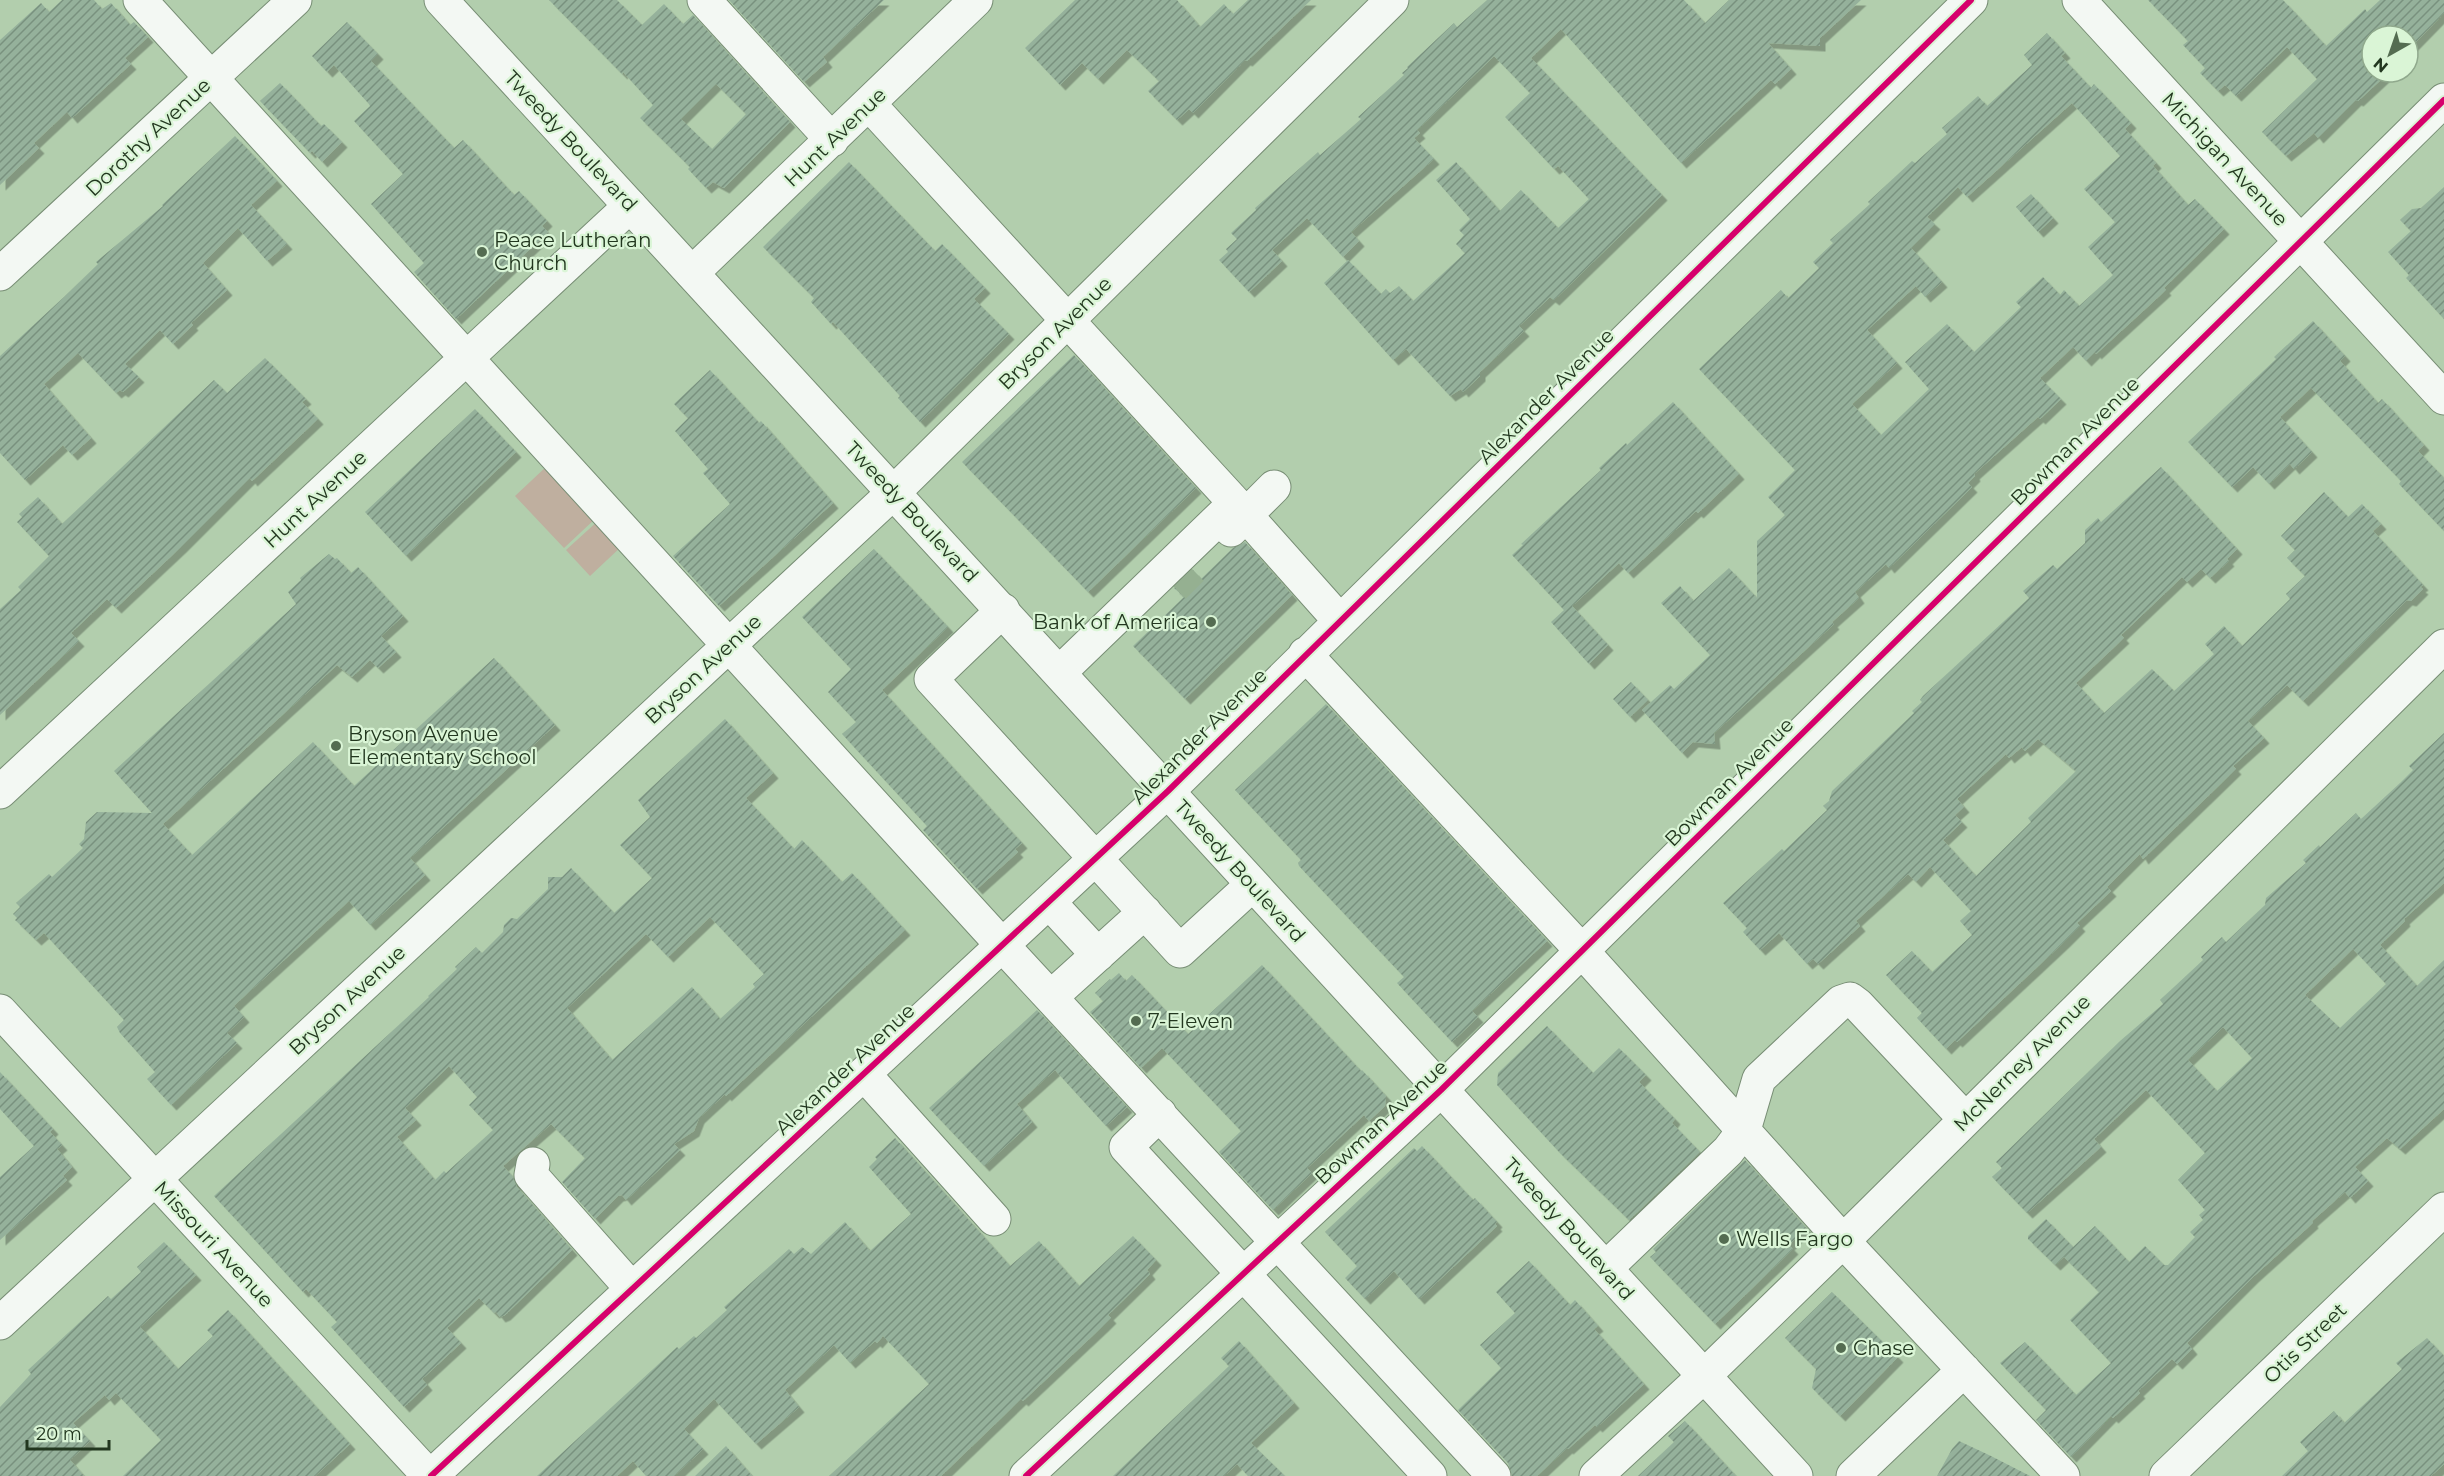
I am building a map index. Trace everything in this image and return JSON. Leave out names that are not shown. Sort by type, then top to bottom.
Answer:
[{"type":"street","points":[[140,0],[212,78],[362,253],[417,312],[468,358],[1002,945],[1494,1476]]},
{"type":"street","name":"Dorothy Avenue","points":[[0,274],[295,0]]},
{"type":"street","name":"Tweedy Boulevard","points":[[441,0],[1606,1269],[1785,1472]]},
{"type":"street","points":[[704,0],[832,140]]},
{"type":"street","name":"Hunt Avenue","points":[[693,273],[976,0]]},
{"type":"street","name":"Bryson Avenue","points":[[0,1323],[894,492],[1392,0]]},
{"type":"street","name":"Alexander Avenue","points":[[430,1476],[1168,791],[1971,0]]},
{"type":"street","name":"Michigan Avenue","points":[[2079,0],[2444,398]]},
{"type":"street","name":"Bowman Avenue","points":[[1026,1476],[1441,1089],[2444,100]]},
{"type":"street","points":[[869,104],[1340,621]]},
{"type":"street","name":"Hunt Avenue","points":[[0,792],[630,206]]},
{"type":"street","points":[[1060,672],[1118,617],[1240,509],[1274,487]]},
{"type":"street","points":[[1118,617],[1155,604],[1183,578],[1240,509]]},
{"type":"street","points":[[1003,610],[931,679],[1180,951],[1252,885]]},
{"type":"street","name":"McNerney Avenue","points":[[1596,1476],[1703,1377],[1843,1241],[2444,646]]},
{"type":"street","points":[[1305,654],[1582,951],[1843,1241],[2063,1476]]},
{"type":"street","points":[[1049,902],[1098,955]]},
{"type":"street","points":[[1051,997],[1144,912]]},
{"type":"street","points":[[1606,1269],[1728,1150],[1744,1130],[1759,1079],[1841,1002],[1850,999],[1858,1005],[1965,1119]]},
{"type":"street","name":"Missouri Avenue","points":[[0,1011],[430,1476]]},
{"type":"street","points":[[864,1074],[994,1219]]},
{"type":"street","points":[[1160,1114],[1126,1147],[1430,1476]]},
{"type":"street","points":[[533,1164],[531,1175],[632,1289]]},
{"type":"street","name":"Otis Street","points":[[2166,1476],[2444,1209]]},
{"type":"street","points":[[1853,1476],[1964,1370]]},
{"type":"shaded area","points":[[547,466],[596,518],[564,548],[515,496]]},
{"type":"shaded area","points":[[599,520],[623,545],[590,576],[566,550]]},
{"type":"building","points":[[62,0],[94,0],[102,9],[111,3],[130,25],[134,22],[148,37],[125,58],[131,64],[72,118],[67,112],[34,143],[39,148],[0,185],[0,40],[41,3],[49,12]]},
{"type":"building","points":[[549,0],[617,0],[642,25],[664,4],[683,24],[693,15],[790,122],[724,188],[713,182],[706,188],[688,169],[690,167],[640,118],[653,105],[623,72],[622,74]],"holes":[[[716,84],[746,114],[712,149],[681,119]]]},
{"type":"building","points":[[729,0],[884,0],[823,57],[827,62],[804,82]]},
{"type":"building","points":[[1075,0],[1177,0],[1200,27],[1224,4],[1233,14],[1248,0],[1311,0],[1247,61],[1245,60],[1193,113],[1189,109],[1177,120],[1148,91],[1159,81],[1127,50],[1098,79],[1082,63],[1060,85],[1025,48]]},
{"type":"building","points":[[1487,0],[1684,0],[1705,23],[1729,0],[1861,0],[1820,38],[1820,46],[1768,43],[1791,69],[1775,84],[1771,80],[1681,163],[1561,29],[1531,58],[1662,195],[1554,300],[1550,297],[1519,326],[1524,331],[1480,372],[1480,376],[1463,392],[1461,389],[1450,396],[1406,349],[1393,360],[1324,283],[1348,260],[1381,294],[1386,289],[1390,293],[1399,286],[1413,301],[1465,253],[1456,244],[1464,235],[1459,230],[1470,219],[1436,180],[1456,162],[1500,211],[1521,190],[1558,228],[1589,199],[1558,166],[1554,169],[1505,117],[1530,93],[1494,56],[1417,130],[1420,133],[1414,138],[1434,159],[1351,232],[1359,241],[1343,257],[1307,218],[1272,250],[1282,261],[1249,292],[1219,260],[1228,252],[1226,249],[1237,239],[1231,233],[1256,210],[1255,208],[1318,152],[1320,155],[1361,119],[1358,117],[1404,75],[1402,73],[1407,67],[1454,23],[1457,27]]},
{"type":"building","points":[[2148,0],[2283,0],[2326,46],[2365,9],[2367,12],[2380,0],[2444,0],[2444,13],[2420,38],[2420,24],[2360,24],[2360,84],[2376,84],[2358,101],[2356,100],[2318,138],[2314,133],[2286,156],[2262,132],[2317,79],[2287,47],[2236,96],[2225,85],[2218,91],[2200,73],[2205,68],[2183,45],[2188,41]]},
{"type":"building","points":[[347,22],[378,54],[371,61],[454,148],[463,140],[514,195],[519,191],[547,221],[542,226],[548,232],[456,319],[414,272],[424,263],[371,204],[403,174],[354,121],[370,106],[369,104],[334,65],[327,72],[312,56]]},
{"type":"building","points":[[2047,33],[2065,53],[2061,56],[2091,88],[2094,84],[2131,123],[2125,129],[2156,163],[2153,166],[2188,205],[2195,199],[2224,229],[2164,288],[2166,290],[2096,354],[2095,352],[2086,361],[2073,347],[2040,378],[2061,399],[1974,474],[1975,476],[1968,483],[1972,487],[1889,568],[1886,564],[1855,592],[1859,598],[1832,622],[1834,624],[1714,733],[1715,744],[1693,742],[1682,753],[1642,710],[1670,685],[1674,689],[1710,655],[1661,603],[1680,586],[1693,601],[1729,568],[1757,598],[1757,541],[1785,515],[1768,497],[1795,470],[1699,369],[1781,290],[1788,298],[1819,268],[1813,262],[1833,243],[1830,240],[1870,204],[1868,202],[1912,161],[1915,163],[1947,134],[1942,128],[1978,96],[1987,106],[2032,65],[2024,55]],"holes":[[[2072,103],[2120,156],[2084,189],[2115,222],[2088,247],[2113,275],[2079,306],[2064,290],[2060,295],[2043,277],[2016,302],[2021,307],[1974,352],[1947,324],[1905,362],[1929,389],[1881,435],[1852,404],[1897,363],[1867,330],[1916,286],[1925,297],[1942,282],[1911,248],[1935,224],[1927,217],[1958,187],[1967,197]]]},
{"type":"building","points":[[280,83],[321,126],[324,124],[342,142],[322,162],[312,151],[310,153],[260,101]]},
{"type":"building","points":[[235,136],[277,181],[251,205],[287,244],[267,261],[238,228],[203,263],[227,290],[191,323],[193,325],[173,344],[160,330],[125,364],[139,377],[123,392],[120,390],[116,393],[78,353],[44,384],[91,438],[72,455],[63,445],[25,480],[0,453],[0,356],[98,264],[96,262],[163,206]]},
{"type":"building","points":[[849,162],[935,251],[942,244],[985,288],[974,299],[1009,334],[920,422],[898,398],[900,396],[833,322],[831,324],[811,302],[814,298],[763,247]]},
{"type":"building","points":[[2444,187],[2444,319],[2406,278],[2409,275],[2388,252],[2411,231],[2400,220],[2412,209],[2421,208]]},
{"type":"building","points":[[2031,194],[2053,218],[2038,232],[2016,207]]},
{"type":"building","points":[[2313,321],[2345,356],[2340,361],[2378,403],[2382,399],[2424,445],[2418,451],[2444,478],[2444,531],[2399,484],[2401,481],[2311,388],[2280,417],[2312,452],[2294,469],[2290,464],[2269,484],[2253,467],[2232,487],[2188,442]]},
{"type":"building","points":[[1074,355],[1196,488],[1088,592],[962,462]]},
{"type":"building","points":[[265,358],[306,399],[302,402],[318,419],[252,481],[250,478],[116,608],[107,599],[71,633],[79,641],[0,715],[0,609],[21,590],[18,587],[49,556],[17,522],[22,517],[19,514],[38,497],[62,524],[214,380],[227,393]]},
{"type":"building","points":[[710,370],[759,423],[761,421],[833,503],[719,606],[673,556],[730,504],[703,473],[708,469],[675,431],[688,418],[674,404]]},
{"type":"building","points":[[1673,402],[1739,474],[1698,513],[1696,511],[1628,573],[1619,563],[1572,606],[1608,645],[1589,664],[1551,622],[1564,610],[1512,555],[1601,470],[1599,468]]},
{"type":"building","points":[[475,409],[516,452],[406,556],[365,512]]},
{"type":"building","points":[[2161,467],[2237,549],[2227,559],[2229,561],[2210,578],[2201,569],[2187,582],[2182,577],[2121,635],[2124,638],[2076,683],[2104,713],[2152,669],[2174,691],[2214,654],[2205,644],[2224,626],[2242,646],[2290,599],[2286,594],[2305,576],[2287,558],[2295,550],[2281,536],[2324,492],[2348,517],[2362,504],[2381,524],[2373,531],[2423,585],[2420,587],[2423,589],[2411,601],[2407,600],[2303,701],[2287,685],[2248,721],[2264,738],[2233,766],[2236,769],[2143,859],[2140,854],[2107,887],[2111,891],[2077,923],[2080,926],[1957,1042],[1955,1040],[1946,1049],[1917,1018],[1922,1013],[1886,975],[1912,951],[1932,972],[1972,935],[1960,921],[1971,911],[1930,867],[1916,882],[1908,874],[1856,921],[1860,926],[1818,964],[1813,959],[1807,964],[1779,933],[1760,950],[1743,932],[1747,928],[1723,903],[1782,849],[1784,851],[1827,810],[1823,806],[1829,801],[1832,791],[1914,713],[1912,711],[1922,702],[1920,700],[1923,696],[2029,598],[2023,591],[2053,565],[2057,569],[2085,543],[2085,530],[2098,518],[2101,522]],"holes":[[[2038,739],[2076,771],[2028,818],[2031,822],[1976,876],[1943,840],[1962,822],[1955,815],[1964,807],[1957,799],[2006,754],[2009,758],[2022,747],[2025,751]]]},
{"type":"building","name":"Bank of America","points":[[1245,542],[1292,595],[1185,699],[1133,646],[1184,597],[1174,588],[1193,570],[1201,579],[1233,548]]},
{"type":"building","points":[[874,549],[948,627],[882,690],[1022,843],[1015,849],[1018,852],[977,889],[923,830],[927,826],[842,734],[856,722],[828,692],[851,669],[802,617]]},
{"type":"building","points":[[329,554],[337,558],[351,573],[358,567],[403,616],[381,636],[396,652],[378,668],[370,660],[352,677],[337,665],[163,824],[192,855],[313,742],[354,786],[494,658],[555,725],[410,858],[425,875],[370,925],[349,901],[239,1001],[234,1006],[244,1017],[227,1033],[237,1043],[171,1105],[147,1079],[155,1072],[120,1033],[117,1027],[124,1020],[44,933],[36,940],[15,920],[17,918],[13,914],[20,907],[16,903],[49,874],[52,877],[83,848],[79,844],[84,839],[86,822],[97,812],[152,813],[114,771],[296,604],[288,592],[301,580],[300,578]]},
{"type":"building","points":[[1631,682],[1648,700],[1630,717],[1613,699]]},
{"type":"building","points":[[1326,704],[1547,941],[1472,1011],[1478,1017],[1452,1042],[1397,983],[1404,977],[1299,866],[1298,863],[1301,860],[1235,790]]},
{"type":"building","points":[[725,719],[773,773],[746,798],[794,849],[802,840],[842,882],[852,873],[905,930],[726,1096],[725,1094],[699,1118],[694,1131],[674,1144],[680,1150],[650,1178],[626,1200],[622,1195],[618,1196],[595,1219],[562,1182],[585,1158],[551,1124],[503,1166],[513,1177],[517,1187],[572,1250],[505,1315],[500,1317],[479,1298],[447,1328],[461,1343],[422,1379],[427,1385],[404,1407],[331,1327],[337,1322],[306,1289],[303,1292],[214,1196],[429,997],[476,947],[482,953],[503,932],[504,925],[511,918],[517,919],[548,889],[548,877],[562,877],[571,868],[614,913],[652,878],[620,845],[650,817],[638,800]],"holes":[[[710,917],[764,974],[753,984],[755,987],[720,1019],[692,987],[612,1060],[567,1008],[646,934],[668,957]],[[449,1066],[477,1097],[469,1105],[493,1130],[446,1173],[444,1171],[435,1180],[397,1137],[416,1120],[405,1108]]]},
{"type":"building","points":[[2444,733],[2444,883],[2404,919],[2405,921],[2380,945],[2417,986],[2444,960],[2444,1109],[2400,1149],[2387,1138],[2355,1167],[2368,1181],[2350,1198],[2345,1192],[2312,1221],[2313,1223],[2253,1277],[2187,1343],[2192,1349],[2177,1364],[2172,1359],[2138,1391],[2140,1393],[2113,1418],[2111,1416],[2071,1457],[2036,1420],[2046,1410],[2000,1363],[2025,1342],[2076,1395],[2111,1363],[2070,1320],[2099,1292],[2064,1257],[2070,1251],[2055,1265],[2028,1239],[2028,1236],[2046,1219],[2073,1247],[2095,1226],[2129,1262],[2145,1246],[2164,1265],[2168,1265],[2195,1237],[2190,1232],[2203,1220],[2199,1215],[2205,1210],[2178,1180],[2205,1153],[2146,1090],[2094,1139],[2101,1147],[2027,1213],[1992,1177],[2002,1168],[1996,1162],[2120,1041],[2163,1004],[2160,1000],[2203,960],[2201,957],[2222,937],[2226,942],[2265,905],[2266,898],[2306,863],[2303,860],[2356,813],[2361,819],[2413,770],[2409,766]],"holes":[[[2353,949],[2386,984],[2340,1028],[2305,995]],[[2223,1027],[2252,1058],[2217,1091],[2188,1060]]]},
{"type":"building","points":[[1262,965],[1386,1096],[1385,1106],[1369,1121],[1364,1115],[1307,1168],[1312,1173],[1273,1210],[1219,1152],[1241,1131],[1162,1048],[1141,1068],[1090,1012],[1103,1001],[1095,993],[1110,979],[1119,973],[1126,981],[1132,975],[1188,1034]]},
{"type":"building","points":[[1037,1010],[1127,1107],[1106,1126],[1055,1070],[1017,1104],[1032,1122],[984,1166],[929,1108]]},
{"type":"building","points":[[1547,1026],[1593,1073],[1619,1048],[1646,1075],[1639,1082],[1675,1119],[1672,1123],[1700,1152],[1629,1220],[1560,1153],[1497,1085],[1498,1073]]},
{"type":"building","points":[[0,1072],[53,1129],[50,1132],[62,1145],[57,1149],[72,1167],[63,1176],[67,1180],[0,1240],[0,1177],[34,1146],[0,1109]]},
{"type":"building","points":[[895,1138],[1010,1266],[1039,1241],[1079,1286],[1133,1236],[1156,1260],[1147,1270],[1150,1274],[1108,1315],[1111,1318],[1103,1326],[1023,1401],[1021,1399],[941,1476],[829,1476],[929,1384],[883,1336],[850,1363],[834,1345],[785,1390],[799,1407],[756,1444],[714,1399],[684,1429],[703,1449],[674,1476],[646,1476],[633,1461],[617,1476],[537,1476],[677,1347],[679,1349],[694,1336],[696,1338],[727,1310],[724,1307],[789,1249],[794,1254],[802,1247],[811,1254],[845,1222],[870,1251],[911,1214],[869,1167],[877,1159],[875,1157]]},
{"type":"building","points":[[1422,1146],[1473,1200],[1475,1198],[1497,1222],[1495,1224],[1497,1226],[1419,1299],[1394,1271],[1365,1299],[1345,1278],[1357,1266],[1325,1232],[1414,1148],[1417,1151]]},
{"type":"building","name":"Wells Fargo","points":[[1745,1160],[1806,1228],[1789,1245],[1793,1249],[1715,1324],[1650,1257],[1656,1252],[1653,1249]]},
{"type":"building","points":[[164,1242],[196,1275],[140,1327],[178,1369],[213,1336],[207,1330],[228,1310],[350,1444],[315,1476],[123,1476],[161,1440],[116,1393],[109,1400],[105,1395],[73,1423],[90,1441],[70,1460],[84,1476],[0,1476],[0,1407],[31,1374],[28,1370],[108,1296],[111,1299],[141,1272],[137,1267]]},
{"type":"building","points":[[1529,1261],[1570,1305],[1575,1300],[1598,1326],[1594,1329],[1644,1384],[1597,1427],[1595,1425],[1537,1476],[1512,1476],[1508,1463],[1458,1410],[1501,1368],[1480,1345],[1515,1313],[1496,1292]]},
{"type":"building","name":"Chase","points":[[1832,1292],[1898,1357],[1840,1416],[1812,1388],[1816,1369],[1785,1338]]},
{"type":"building","points":[[2427,1338],[2444,1356],[2444,1464],[2431,1476],[2282,1476],[2308,1451],[2300,1442],[2334,1411],[2344,1423],[2402,1369],[2396,1363]]},
{"type":"building","points":[[1239,1341],[1294,1403],[1251,1443],[1285,1476],[1248,1476],[1237,1464],[1224,1476],[1113,1476],[1229,1366],[1221,1358]]},
{"type":"building","points":[[1685,1421],[1736,1476],[1638,1476],[1674,1442],[1668,1436]]},
{"type":"building","points":[[1959,1441],[1991,1456],[2030,1476],[1937,1476]]},
{"type":"building","points":[[726,1446],[752,1476],[695,1476]]},
{"type":"tunnel","points":[[1174,587],[1192,569]]},
{"type":"cycle path","points":[[431,1476],[1168,791],[1971,0]]},
{"type":"cycle path","points":[[1026,1476],[1441,1090],[2444,100]]},
{"type":"place","name":"Peace Lutheran Church","points":[[482,252]]},
{"type":"place","name":"Bank of America","points":[[1211,622]]},
{"type":"place","name":"Bryson Avenue Elementary School","points":[[336,746]]},
{"type":"place","name":"7-Eleven","points":[[1136,1021]]},
{"type":"place","name":"Wells Fargo","points":[[1724,1239]]},
{"type":"place","name":"Chase","points":[[1841,1348]]}]
